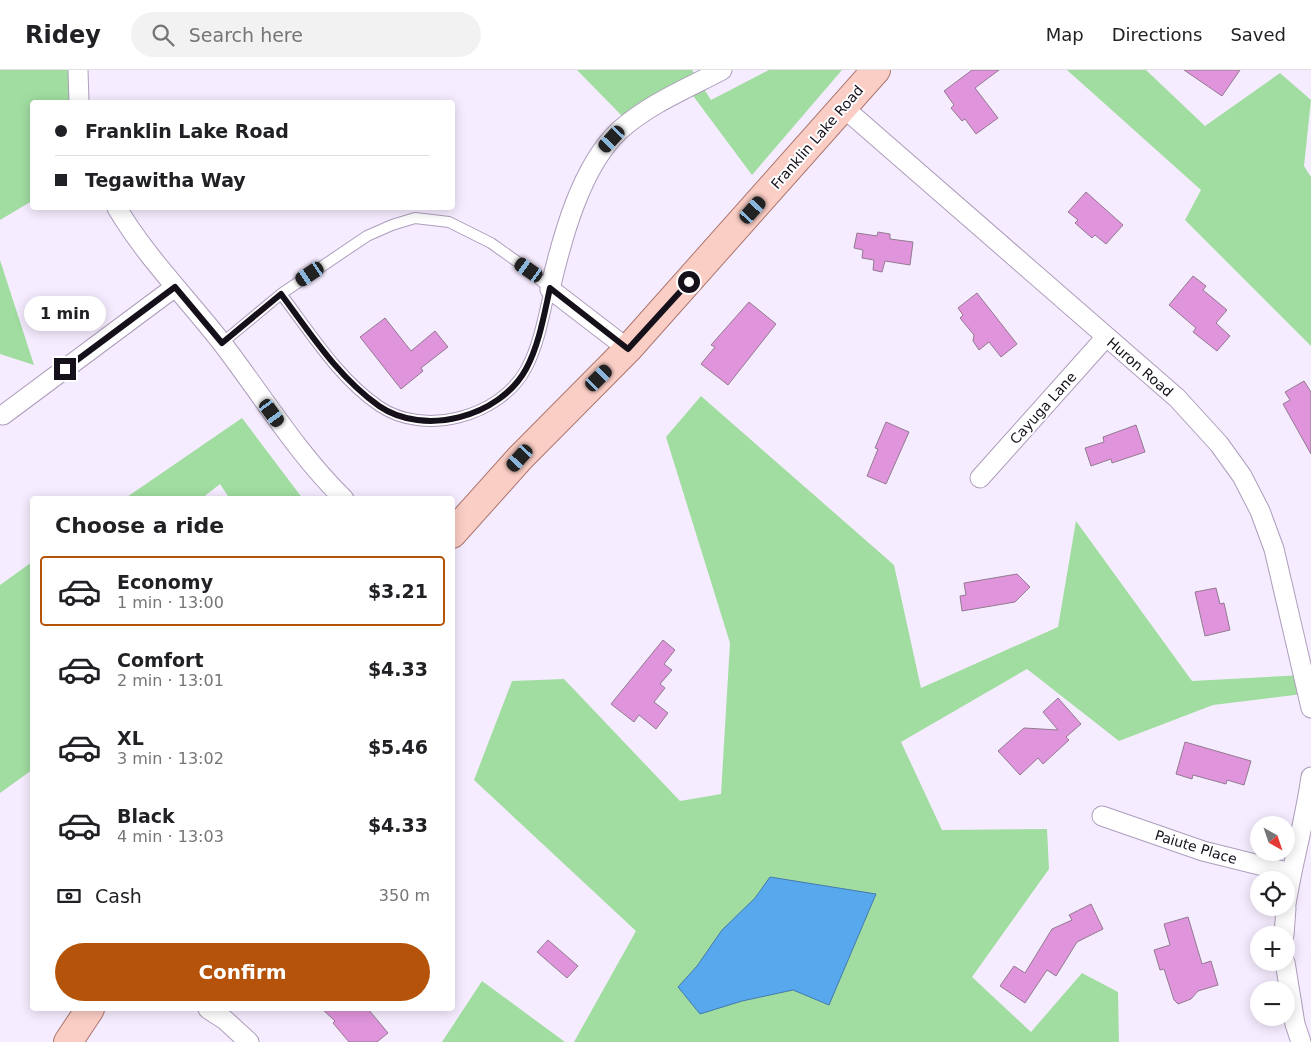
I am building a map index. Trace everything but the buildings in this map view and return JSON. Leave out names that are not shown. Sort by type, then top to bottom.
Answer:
[{"type":"main road","name":"Franklin Lake Road","points":[[455,531],[520,458],[628,349],[876,70]]},
{"type":"main road","points":[[68,1042],[89,1011]]},
{"type":"street","points":[[78,70],[79,100]]},
{"type":"street","points":[[628,349],[550,288],[564,234],[590,171],[603,149],[621,129],[657,104],[722,70]]},
{"type":"street","name":"Huron Road","points":[[844,108],[1193,414],[1219,444],[1242,476],[1260,511],[1274,549],[1311,708]]},
{"type":"street","points":[[118,210],[175,287],[222,343],[293,441],[341,496]]},
{"type":"street","points":[[3,415],[175,287]]},
{"type":"street","name":"Cayuga Lane","points":[[980,478],[1106,337]]},
{"type":"street","points":[[1291,871],[1308,802],[1311,781]]},
{"type":"street","name":"Paiute Place","points":[[1102,816],[1203,851],[1283,871]]},
{"type":"street","points":[[1286,971],[1293,1017],[1301,1042]]},
{"type":"street","points":[[211,1011],[225,1020],[249,1042]]},
{"type":"lane","points":[[222,343],[281,294],[367,236],[392,225],[415,218],[449,222],[491,243],[529,270],[550,288],[534,350],[526,370],[511,389],[490,405],[468,415],[434,420],[410,420],[380,406],[342,374],[281,294]]},
{"type":"green space","points":[[0,70],[67,70],[78,78],[80,100],[30,100],[30,202],[0,220]]},
{"type":"green space","points":[[577,70],[692,70],[711,100],[769,70],[842,70],[752,175],[682,81],[624,118]]},
{"type":"green space","points":[[1067,70],[1146,70],[1205,126],[1280,73],[1311,100],[1304,166],[1311,177],[1311,346],[1185,220],[1201,190]]},
{"type":"green space","points":[[0,260],[34,365],[0,354]]},
{"type":"green space","points":[[701,396],[894,565],[921,688],[1058,627],[1076,521],[1192,681],[1304,675],[1311,693],[1213,705],[1119,741],[1027,669],[901,742],[942,830],[1047,829],[1049,869],[972,977],[1031,1032],[1082,973],[1118,992],[1119,1042],[574,1042],[636,931],[474,780],[512,681],[564,679],[680,801],[721,794],[730,643],[666,437]]},
{"type":"green space","points":[[242,418],[301,496],[228,496],[220,484],[205,496],[128,496]]},
{"type":"green space","points":[[30,563],[30,771],[0,793],[0,585]]},
{"type":"green space","points":[[482,981],[565,1042],[442,1042]]},
{"type":"water","points":[[770,877],[876,894],[829,1005],[793,990],[742,1001],[700,1014],[678,987],[697,966],[722,930],[755,898]]},
{"type":"route","points":[[65,369],[175,287],[222,343],[281,294],[342,374],[380,406],[410,420],[434,420],[468,415],[490,405],[511,389],[526,370],[534,350],[550,288],[628,349],[689,282]]}]
